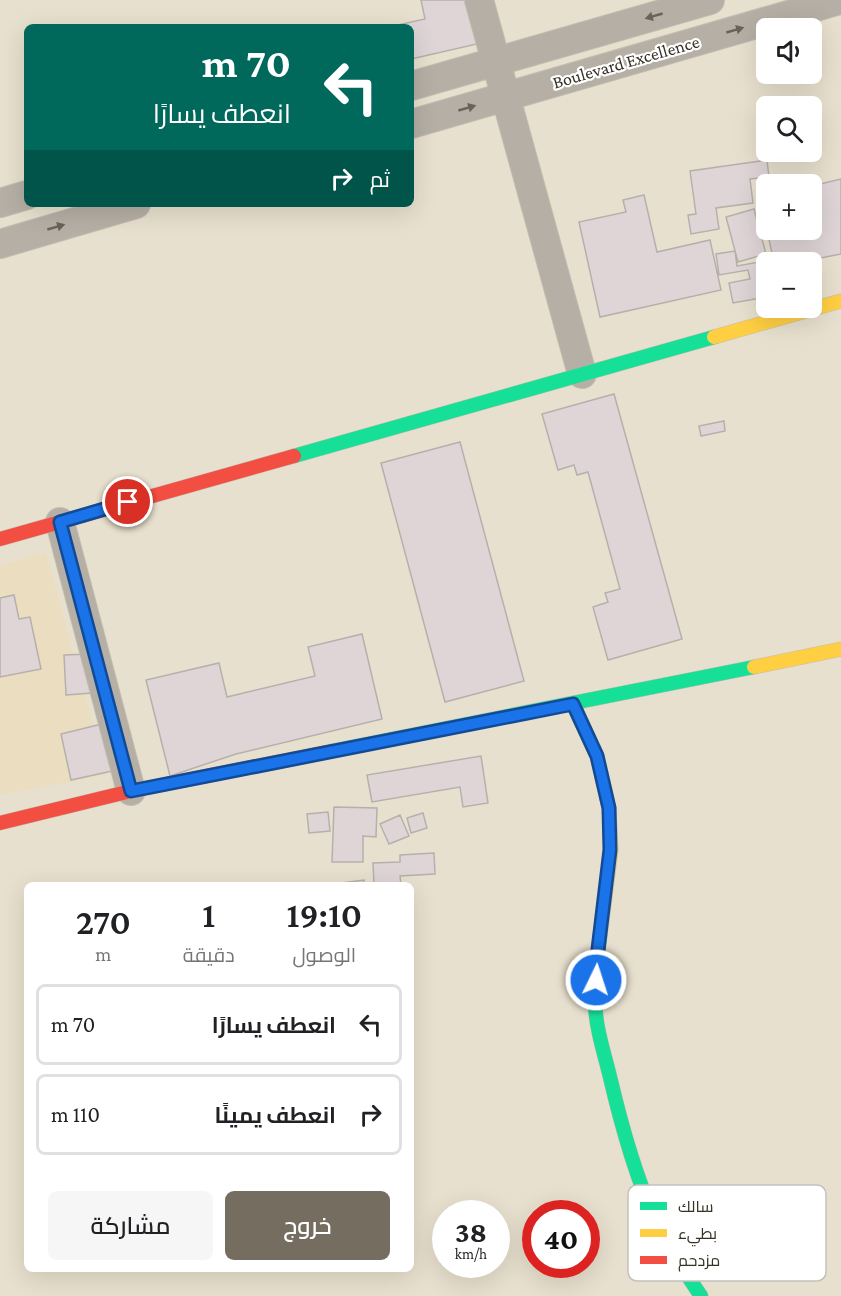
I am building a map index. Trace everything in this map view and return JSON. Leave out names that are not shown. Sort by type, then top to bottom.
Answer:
[{"type":"street","points":[[479,0],[582,374]]},
{"type":"street","name":"Boulevard Excellence","points":[[414,85],[710,0]]},
{"type":"street","name":"Boulevard Excellence","points":[[414,123],[840,0]]},
{"type":"street","points":[[0,202],[24,196]]},
{"type":"street","points":[[0,244],[126,207]]},
{"type":"street","points":[[0,539],[841,301]]},
{"type":"street","points":[[60,522],[131,791]]},
{"type":"street","points":[[0,823],[131,791],[841,649]]},
{"type":"street","points":[[573,704],[597,756],[609,808],[610,850],[597,958],[597,1024],[634,1168],[641,1185]]},
{"type":"street","points":[[690,1281],[701,1296]]},
{"type":"shaded area","points":[[46,552],[107,775],[0,795],[0,565]]},
{"type":"building","points":[[421,0],[468,0],[477,44],[414,58],[414,24],[402,24],[425,19]]},
{"type":"building","points":[[767,162],[769,174],[756,174],[756,178],[750,179],[753,203],[716,208],[719,229],[691,234],[688,215],[696,214],[690,171]]},
{"type":"building","points":[[841,179],[841,254],[822,258],[822,252],[772,252],[769,240],[822,240],[822,184]]},
{"type":"building","points":[[644,195],[657,252],[710,240],[721,290],[600,317],[579,222],[626,212],[623,200]]},
{"type":"building","points":[[754,209],[756,240],[762,240],[765,252],[756,252],[756,257],[738,262],[726,217]]},
{"type":"building","points":[[735,251],[737,266],[756,263],[756,299],[733,303],[729,283],[750,279],[748,270],[719,275],[716,254]]},
{"type":"building","points":[[614,394],[682,639],[608,660],[593,607],[608,602],[605,593],[620,589],[588,472],[577,475],[574,465],[558,470],[542,414]]},
{"type":"building","points":[[724,421],[725,431],[701,436],[699,426]]},
{"type":"building","points":[[460,442],[524,681],[445,702],[381,463]]},
{"type":"building","points":[[14,595],[19,619],[30,617],[41,669],[0,677],[0,598]]},
{"type":"building","points":[[362,634],[382,719],[236,754],[170,776],[146,680],[219,663],[227,697],[315,676],[308,647]]},
{"type":"building","points":[[90,654],[92,693],[66,695],[64,655]]},
{"type":"building","points":[[106,723],[117,770],[71,780],[61,734]]},
{"type":"building","points":[[481,756],[488,803],[463,807],[460,787],[372,802],[367,775]]},
{"type":"building","points":[[334,807],[377,808],[376,837],[363,836],[363,862],[332,862]]},
{"type":"building","points":[[328,812],[330,831],[309,833],[307,814]]},
{"type":"building","points":[[423,813],[427,828],[411,833],[407,818]]},
{"type":"building","points":[[400,815],[409,836],[389,844],[380,824]]},
{"type":"building","points":[[434,853],[435,874],[400,876],[401,882],[374,882],[373,863],[400,862],[400,855]]},
{"type":"traffic: fast","points":[[294,456],[714,337]]},
{"type":"traffic: fast","points":[[332,751],[754,667]]},
{"type":"traffic: fast","points":[[600,936],[595,984],[596,1019],[623,1130],[641,1185]]},
{"type":"traffic: fast","points":[[691,1281],[701,1296]]},
{"type":"traffic: slow","points":[[714,337],[841,301]]},
{"type":"traffic: slow","points":[[754,667],[841,649]]},
{"type":"traffic: slow","points":[[573,704],[597,756],[609,808],[611,850],[600,936]]},
{"type":"traffic: jam","points":[[0,539],[294,456]]},
{"type":"traffic: jam","points":[[0,823],[131,791],[332,751]]},
{"type":"route","points":[[128,502],[60,522],[131,791],[573,704],[597,756],[609,808],[610,850],[596,980]]}]
